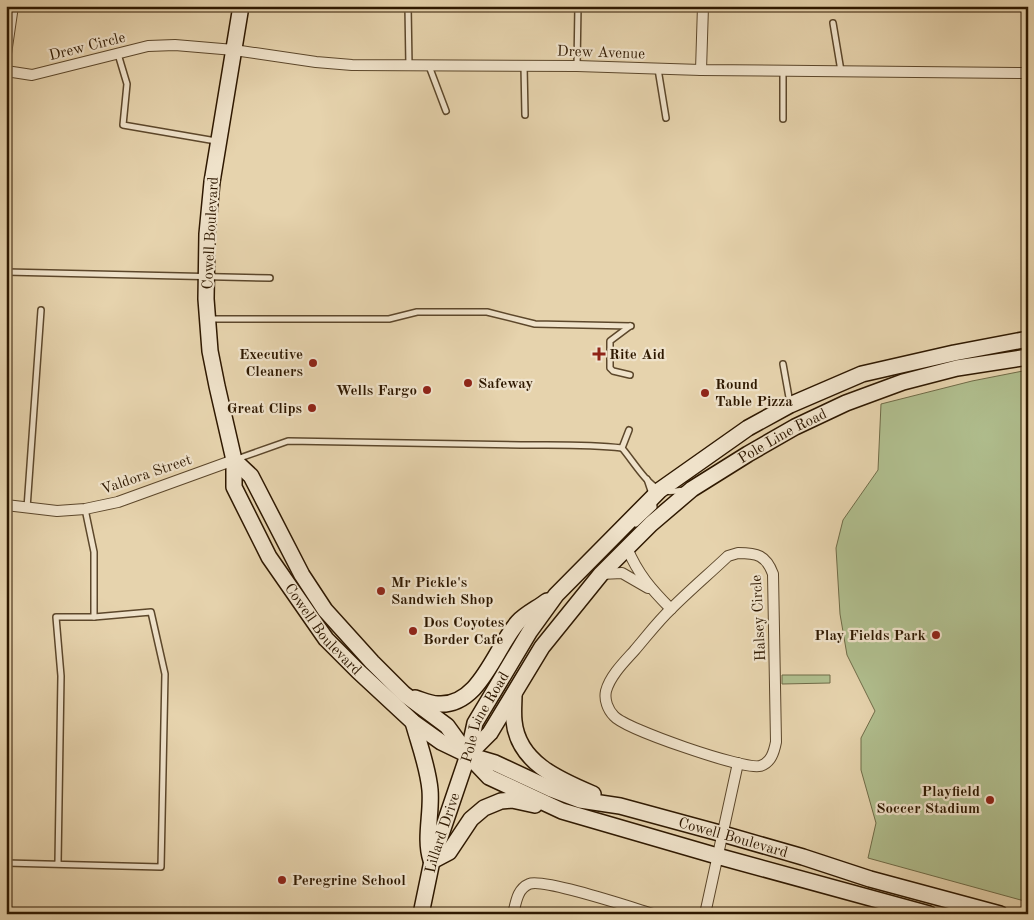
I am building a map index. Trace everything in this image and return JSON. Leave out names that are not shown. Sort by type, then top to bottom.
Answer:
[{"type":"main road","name":"Cowell Boulevard","points":[[241,6],[218,141],[209,208],[206,276],[210,351],[216,386],[234,460],[234,486],[268,557],[326,639],[358,672],[413,722],[441,742],[468,755],[495,763],[551,789],[580,800],[620,806],[803,857],[870,879],[1000,914]]},
{"type":"main road","name":"Pole Line Road","points":[[468,755],[475,723],[530,631],[556,595],[657,493],[748,428],[790,405],[875,370],[1028,339]]},
{"type":"main road","name":"Pole Line Road","points":[[468,755],[490,733],[542,647],[621,546],[651,524],[692,489],[795,427],[846,403],[903,382],[957,368],[1028,357]]},
{"type":"main road","name":"Cowell Boulevard","points":[[234,460],[251,476],[302,575],[325,610],[404,694],[447,726],[468,755],[489,777],[562,811],[922,913]]},
{"type":"main road","points":[[404,694],[438,704],[453,703],[464,698],[475,688],[519,621],[556,595]]},
{"type":"main road","points":[[514,693],[514,722],[518,738],[535,763],[557,779],[620,806]]},
{"type":"main road","points":[[413,722],[427,770],[430,788],[431,808],[427,847],[432,861],[449,852],[471,819],[489,806],[512,800],[562,811]]},
{"type":"main road","name":"Lillard Drive","points":[[421,914],[432,861],[468,755]]},
{"type":"street","points":[[6,54],[13,6]]},
{"type":"street","points":[[701,70],[703,6]]},
{"type":"street","name":"Drew Avenue","points":[[175,45],[234,50],[326,63],[410,66],[577,66],[701,70],[1028,73]]},
{"type":"street","name":"Drew Circle","points":[[6,71],[32,75],[148,46],[175,45]]},
{"type":"street","name":"Valdora Street","points":[[6,505],[57,511],[85,509],[118,502],[234,460]]},
{"type":"street","points":[[621,546],[651,590],[671,609]]},
{"type":"street","name":"Halsey Circle","points":[[738,553],[758,555],[764,558],[773,574],[776,742],[774,751],[765,764],[758,766],[738,762],[684,747],[621,722],[609,709],[606,701],[606,691],[622,664],[671,609],[728,556],[738,553]]},
{"type":"street","points":[[601,574],[622,573],[651,590]]},
{"type":"street","points":[[705,914],[738,762]]},
{"type":"street","points":[[513,914],[519,892],[529,884],[548,884],[653,914]]},
{"type":"street","points":[[922,913],[923,893]]},
{"type":"lane","points":[[408,6],[410,66]]},
{"type":"lane","points":[[577,66],[578,6]]},
{"type":"lane","points":[[833,23],[841,71]]},
{"type":"lane","points":[[118,54],[127,84],[123,125],[218,141]]},
{"type":"lane","points":[[429,66],[446,110]]},
{"type":"lane","points":[[524,66],[525,115]]},
{"type":"lane","points":[[658,69],[666,118]]},
{"type":"lane","points":[[783,71],[783,119]]},
{"type":"lane","points":[[6,272],[270,278]]},
{"type":"lane","points":[[27,508],[41,310]]},
{"type":"lane","points":[[207,319],[390,319],[417,312],[487,312],[535,324],[630,326],[610,341],[610,368],[613,371],[630,375]]},
{"type":"lane","points":[[783,364],[790,405]]},
{"type":"lane","points":[[622,448],[629,430]]},
{"type":"lane","points":[[234,460],[288,441],[556,444],[622,448],[657,493],[654,507],[629,532]]},
{"type":"lane","points":[[647,479],[657,493]]},
{"type":"lane","points":[[657,493],[692,489]]},
{"type":"lane","points":[[85,509],[94,552],[94,617]]},
{"type":"lane","points":[[610,550],[621,546]]},
{"type":"lane","points":[[601,574],[607,558]]},
{"type":"lane","points":[[287,584],[302,575]]},
{"type":"lane","points":[[6,863],[161,867],[165,674],[151,612],[94,617],[56,617],[62,676],[58,863]]},
{"type":"green space","name":"Play Fields Park","points":[[1028,370],[1028,902],[868,858],[876,823],[861,770],[861,738],[875,711],[847,655],[840,614],[836,548],[843,520],[878,470],[881,404],[972,381]]},
{"type":"green space","points":[[782,675],[830,675],[830,683],[782,684]]},
{"type":"place","name":"Rite Aid","points":[[599,354]]},
{"type":"place","name":"Executive Cleaners","points":[[313,363]]},
{"type":"place","name":"Safeway","points":[[468,383]]},
{"type":"place","name":"Wells Fargo","points":[[427,390]]},
{"type":"place","name":"Round Table Pizza","points":[[705,393]]},
{"type":"place","name":"Great Clips","points":[[312,408]]},
{"type":"place","name":"Mr Pickle's Sandwich Shop","points":[[381,591]]},
{"type":"place","name":"Dos Coyotes Border Cafe","points":[[413,631]]},
{"type":"place","name":"Play Fields Park","points":[[936,635]]},
{"type":"place","name":"Playfield Soccer Stadium","points":[[990,800]]},
{"type":"place","name":"Peregrine School","points":[[282,880]]}]
